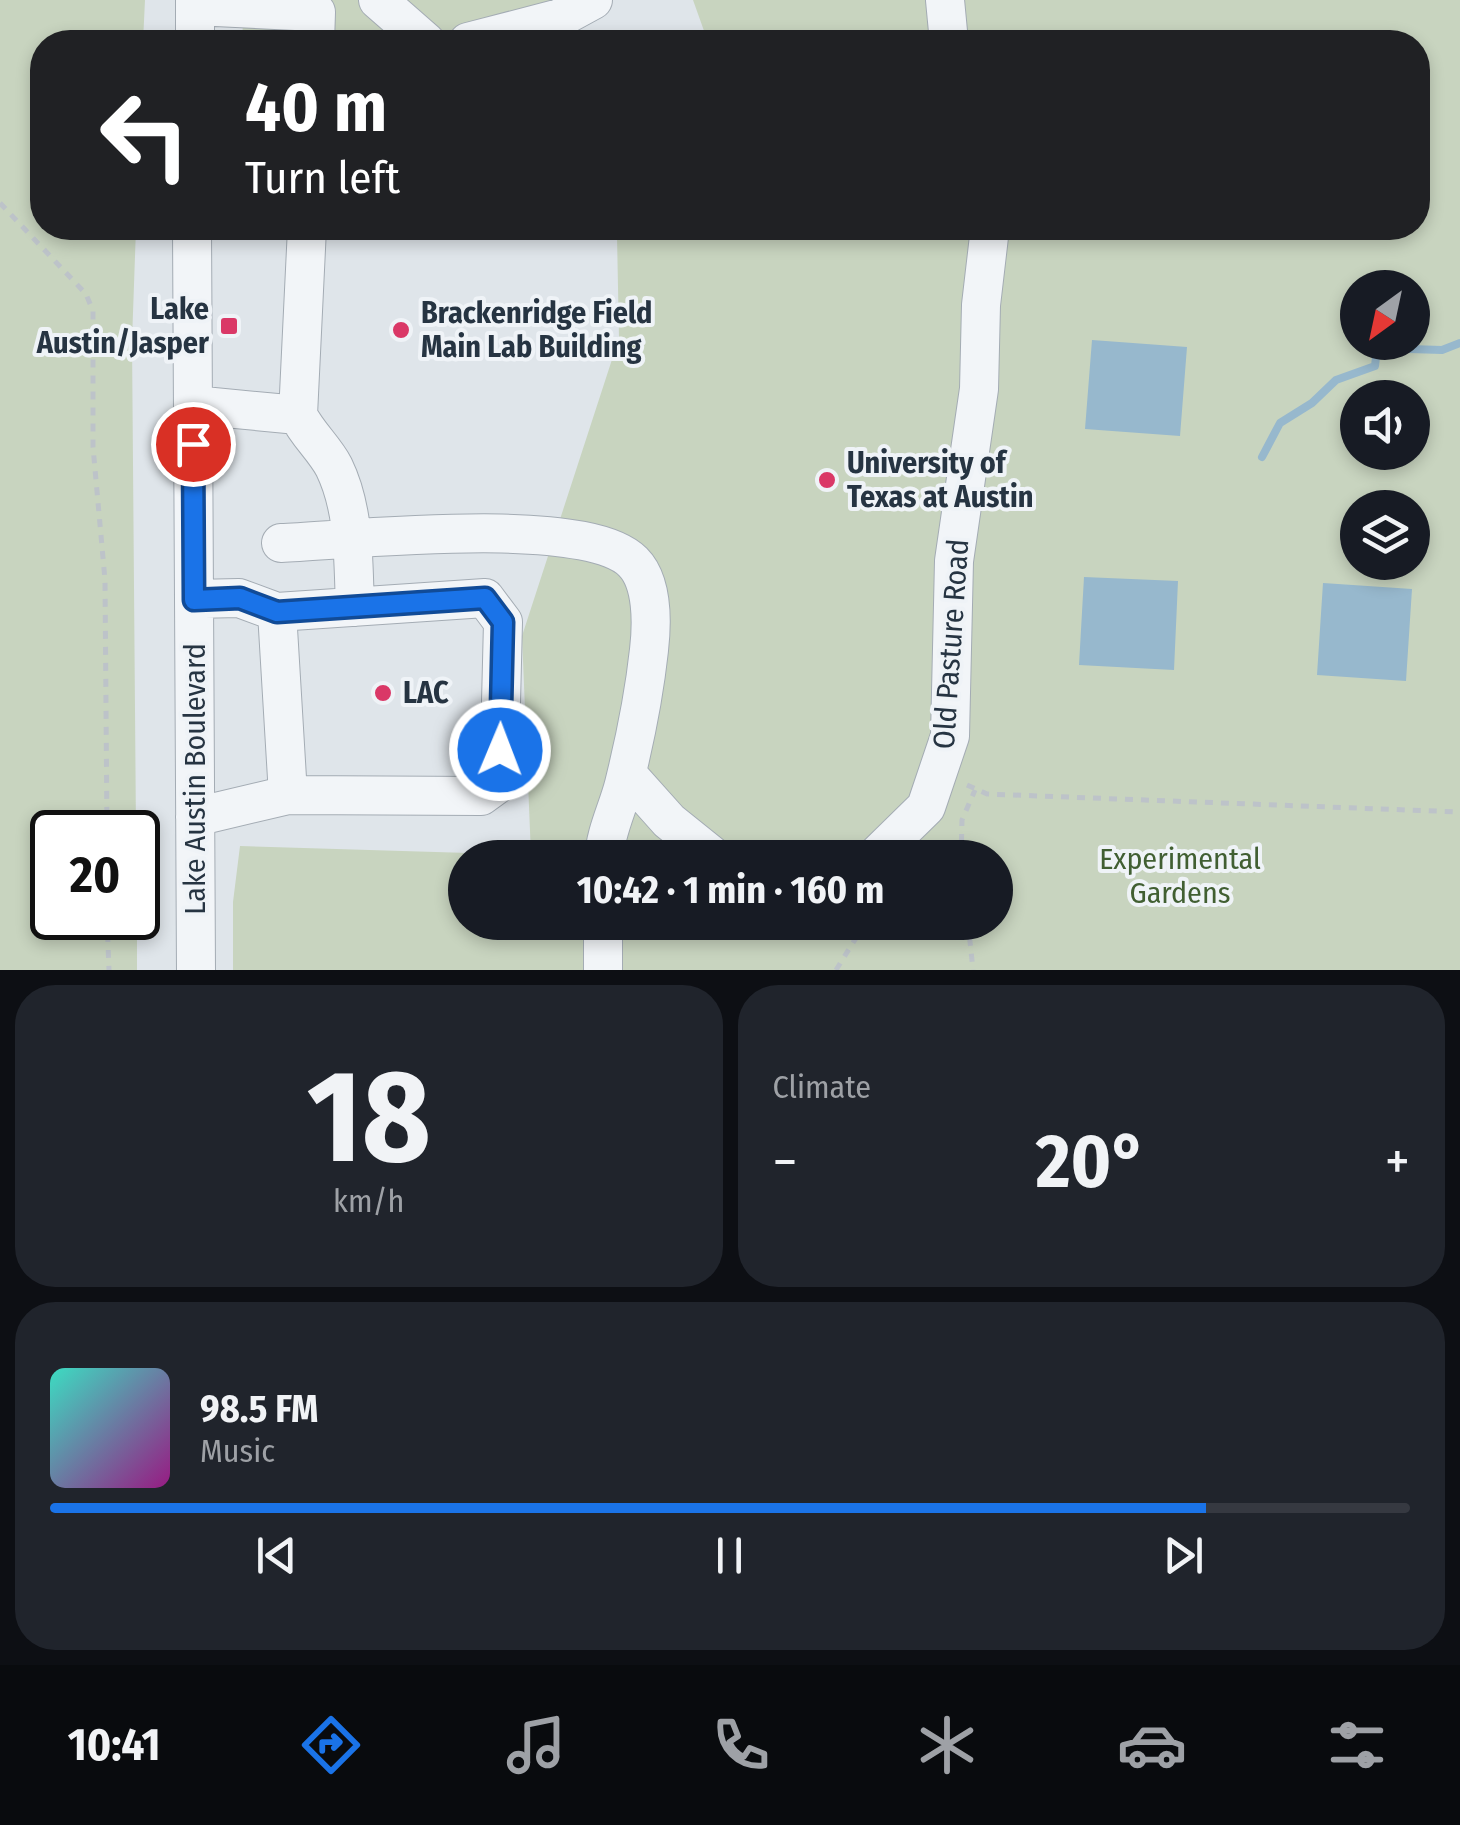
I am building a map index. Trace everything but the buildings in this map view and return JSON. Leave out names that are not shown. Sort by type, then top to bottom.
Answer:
[{"type":"street","points":[[378,0],[412,30]]},
{"type":"street","points":[[514,30],[560,18],[593,0]]},
{"type":"street","points":[[946,0],[948,30]]},
{"type":"street","points":[[195,16],[316,12],[315,30]]},
{"type":"street","name":"Lake Austin Boulevard","points":[[192,240],[196,970]]},
{"type":"street","points":[[306,240],[298,415],[307,434],[333,464],[348,505],[355,607]]},
{"type":"street","name":"Old Pasture Road","points":[[892,840],[926,806],[950,736],[954,561],[979,389],[981,305],[989,240]]},
{"type":"street","points":[[193,406],[298,415]]},
{"type":"street","points":[[281,543],[487,533],[608,546],[634,562],[647,584],[650,644],[640,722],[609,840]]},
{"type":"street","points":[[194,600],[240,598],[277,612],[485,598],[503,622],[499,782],[481,796],[288,796],[195,817]]},
{"type":"street","points":[[277,612],[288,796]]},
{"type":"street","points":[[626,774],[693,840]]},
{"type":"street","points":[[602,970],[603,940]]},
{"type":"path","points":[[0,203],[30,235]]},
{"type":"path","points":[[35,240],[86,294],[93,311],[93,448],[104,580],[107,810]]},
{"type":"path","points":[[964,783],[975,790],[1460,812]]},
{"type":"path","points":[[961,840],[962,820],[975,790]]},
{"type":"path","points":[[108,940],[109,970]]},
{"type":"path","points":[[836,970],[855,940]]},
{"type":"path","points":[[970,940],[972,970]]},
{"type":"green space","points":[[0,0],[145,0],[144,30],[30,30],[30,240],[136,240],[132,341],[136,810],[30,810],[30,940],[137,940],[137,970],[0,970]]},
{"type":"green space","points":[[244,0],[562,0],[476,30],[243,30]]},
{"type":"green space","name":"University of Texas at Austin","points":[[693,0],[1460,0],[1460,970],[233,970],[233,902],[240,846],[448,852],[448,940],[1013,940],[1013,840],[530,840],[522,636],[619,338],[617,240],[1430,240],[1430,30],[704,30]]},
{"type":"water","points":[[1092,340],[1187,347],[1180,436],[1085,429]]},
{"type":"water","points":[[1084,577],[1178,581],[1174,670],[1079,665]]},
{"type":"water","points":[[1323,583],[1412,589],[1406,681],[1317,675]]},
{"type":"waterway","points":[[1262,457],[1280,423],[1312,403],[1336,380],[1375,366],[1377,348],[1442,350],[1460,343]]},
{"type":"place","name":"Lake Austin/Jasper","points":[[229,326]]},
{"type":"place","name":"Brackenridge Field Main Lab Building","points":[[401,330]]},
{"type":"place","name":"University of Texas at Austin","points":[[827,480]]},
{"type":"place","name":"LAC","points":[[383,693]]},
{"type":"route","points":[[193,444],[194,600],[240,598],[277,612],[485,598],[503,622],[500,750]]},
{"type":"park label","name":"Experimental Gardens","points":[[1180,876]]}]
